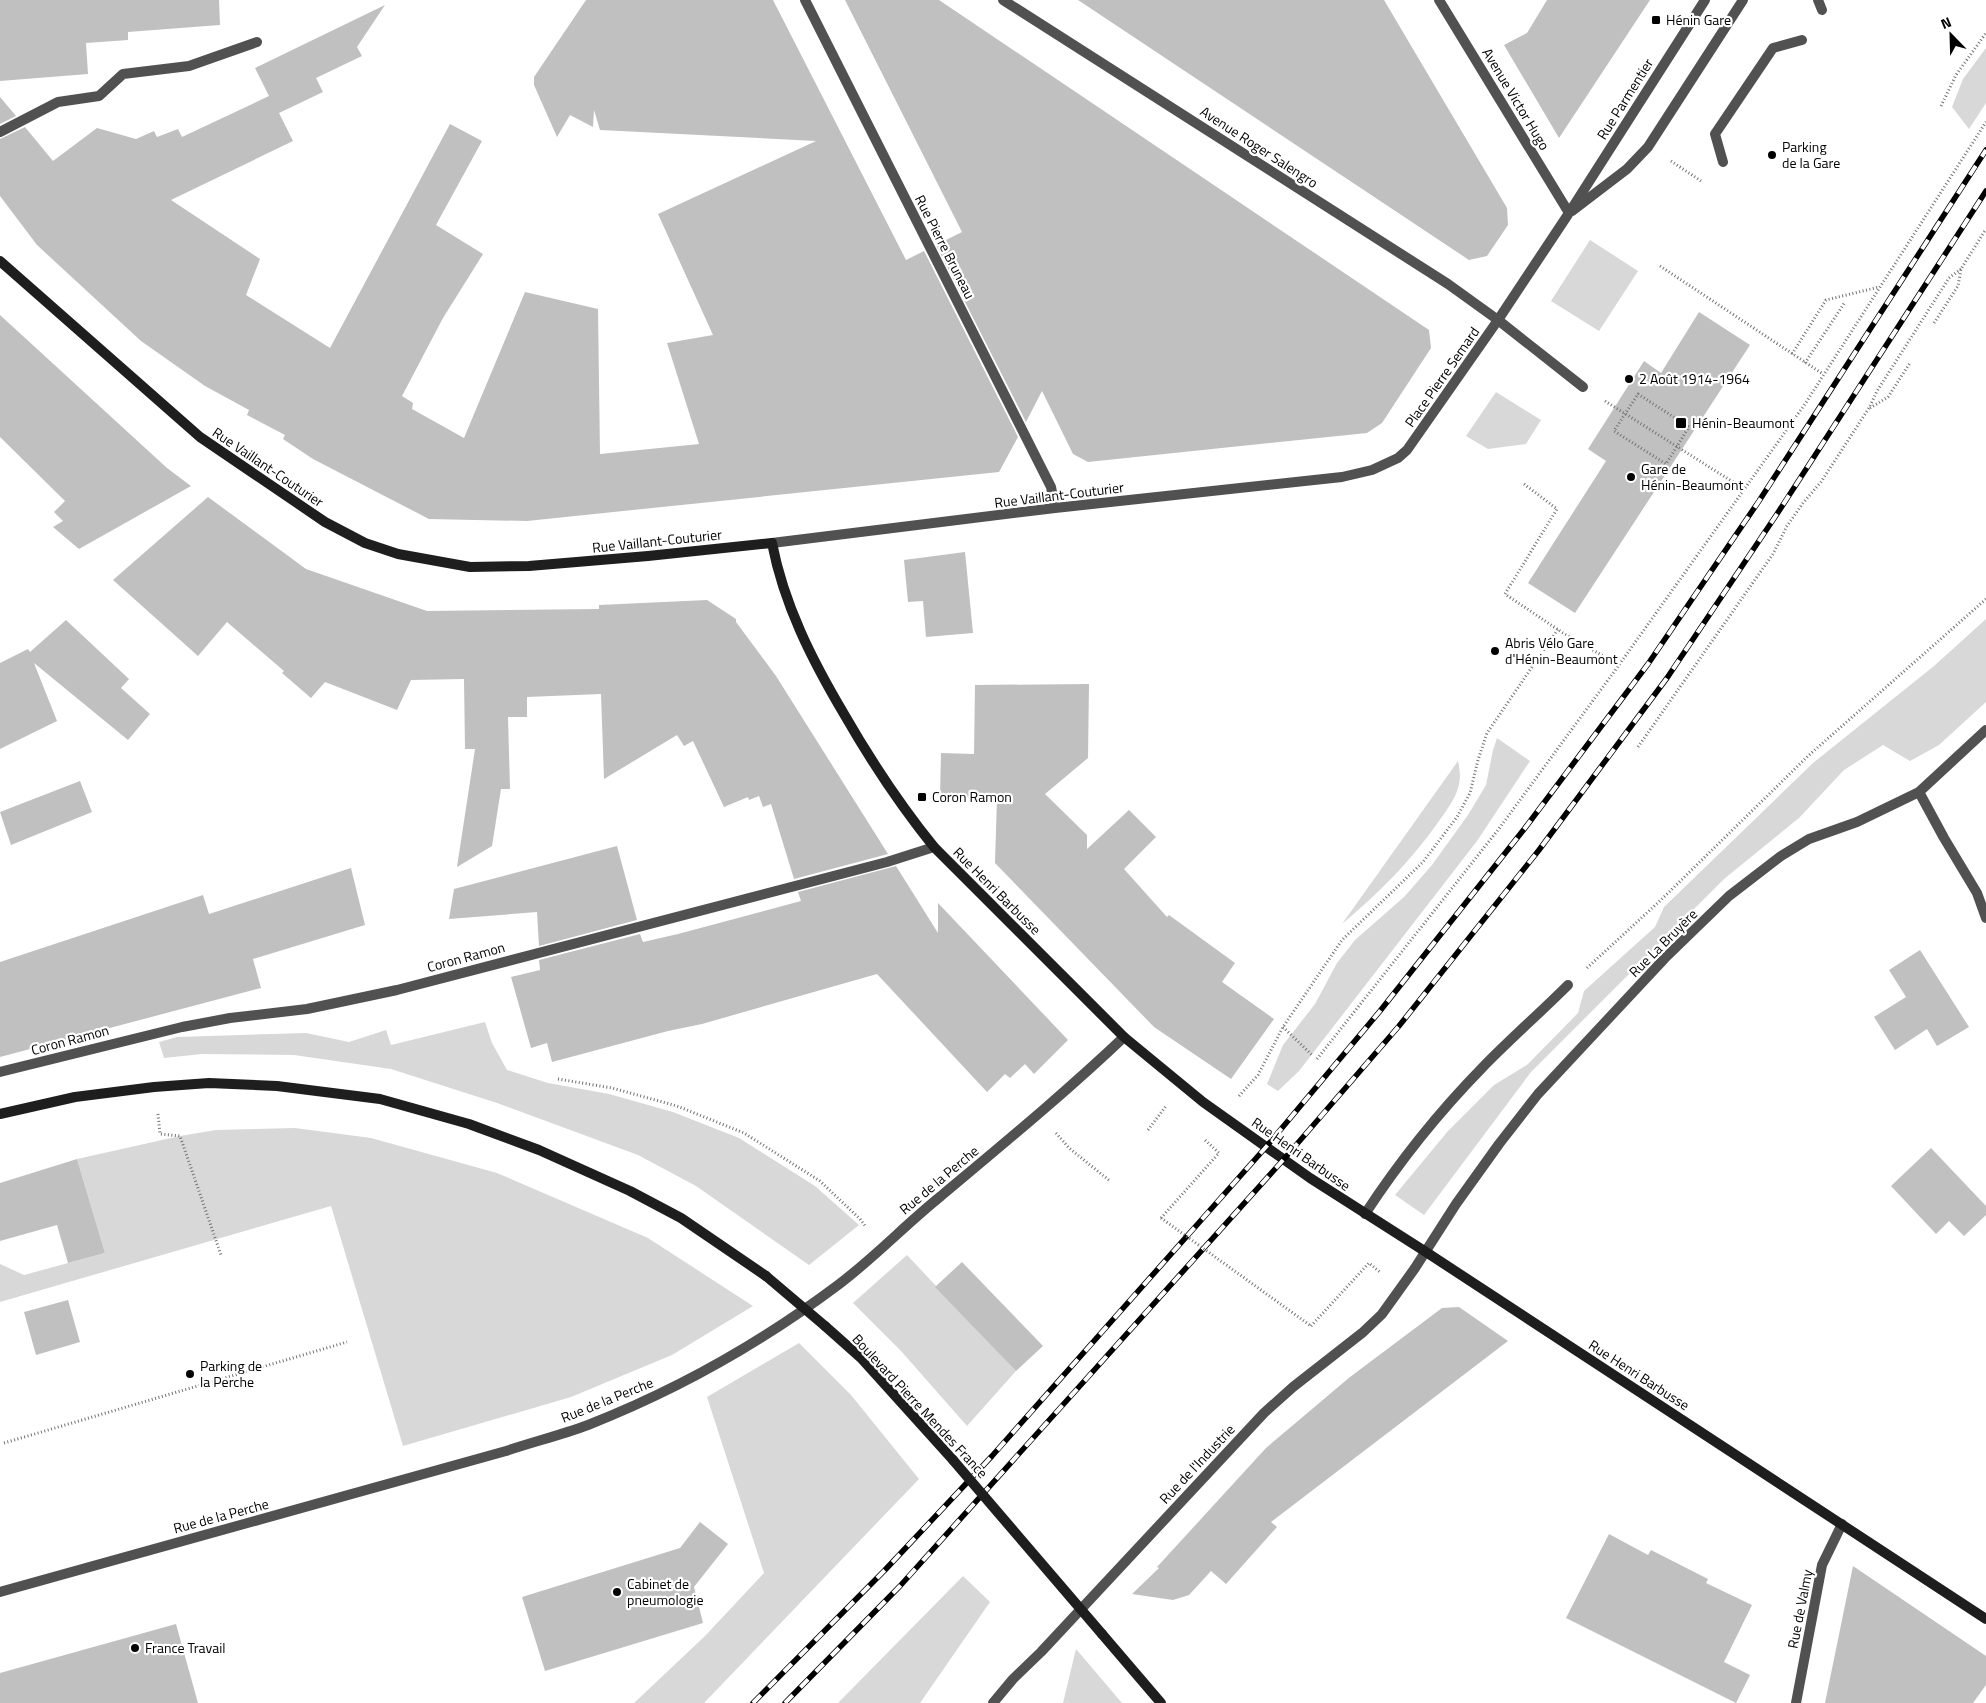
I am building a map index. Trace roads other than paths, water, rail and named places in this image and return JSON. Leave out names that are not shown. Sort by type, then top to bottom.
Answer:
[{"type":"street","name":"Rue Pierre Bruneau","points":[[805,0],[1051,487],[1055,508]]},
{"type":"street","name":"Avenue Roger Salengro","points":[[1003,0],[1448,284],[1498,320]]},
{"type":"street","name":"Avenue Victor Hugo","points":[[1439,0],[1569,213]]},
{"type":"street","name":"Rue Parmentier","points":[[1569,213],[1705,0]]},
{"type":"street","points":[[1569,213],[1627,169],[1648,147],[1743,0]]},
{"type":"street","points":[[1818,0],[1822,10]]},
{"type":"street","points":[[1723,162],[1715,134],[1773,48],[1802,40]]},
{"type":"street","points":[[0,132],[58,102],[99,96],[123,74],[189,66],[257,42]]},
{"type":"street","name":"Place Pierre Semard","points":[[1407,450],[1498,320],[1569,213]]},
{"type":"street","name":"Rue Vaillant-Couturier","points":[[0,261],[200,437],[325,522],[365,543],[398,554],[470,567],[529,566],[648,556],[772,543],[1055,508],[1342,477],[1372,470],[1398,458],[1407,450]]},
{"type":"street","name":"Place Pierre Semard","points":[[1498,320],[1583,387]]},
{"type":"street","name":"Rue Henri Barbusse","points":[[772,543],[777,568],[804,642],[871,761],[908,815],[934,847],[1124,1037],[1183,1086],[1310,1178],[1986,1619]]},
{"type":"street","name":"Rue La Bruyère","points":[[1426,1252],[1461,1197],[1538,1094],[1665,958],[1729,896],[1781,856],[1809,839],[1857,822],[1919,792],[1986,730]]},
{"type":"street","points":[[1919,792],[1977,893],[1986,918]]},
{"type":"street","name":"Coron Ramon","points":[[0,1072],[182,1027],[230,1018],[307,1009],[397,990],[877,864],[934,847]]},
{"type":"street","points":[[1365,1214],[1384,1185],[1434,1122],[1482,1068],[1568,985]]},
{"type":"street","name":"Rue de la Perche","points":[[0,1592],[506,1451],[588,1425],[677,1385],[733,1355],[786,1322],[840,1284],[1040,1114],[1124,1037]]},
{"type":"street","name":"Boulevard Pierre Mendes France","points":[[0,1114],[75,1098],[154,1087],[209,1083],[278,1086],[380,1099],[469,1124],[539,1150],[630,1191],[682,1218],[766,1276],[862,1358],[953,1460],[1161,1703]]},
{"type":"street","name":"Rue de l'Industrie","points":[[993,1703],[1013,1679],[1041,1652],[1264,1413],[1293,1386],[1362,1333],[1382,1314],[1426,1252]]},
{"type":"street","name":"Rue de Valmy","points":[[1796,1703],[1822,1565],[1842,1524]]},
{"type":"railway","points":[[753,1703],[885,1570],[992,1456],[1266,1147],[1380,1011],[1525,828],[1648,664],[1759,501],[1986,150]]},
{"type":"railway","points":[[785,1703],[900,1586],[1284,1159],[1399,1026],[1539,850],[1667,678],[1777,514],[1986,191]]},
{"type":"place","name":"Hénin Gare","points":[[1656,20]]},
{"type":"place","name":"Parking de la Gare","points":[[1772,155]]},
{"type":"place","name":"2 Août 1914-1964","points":[[1629,379]]},
{"type":"place","name":"Hénin-Beaumont","points":[[1681,423]]},
{"type":"place","name":"Gare de Hénin-Beaumont","points":[[1631,477]]},
{"type":"place","name":"Abris Vélo Gare d'Hénin-Beaumont","points":[[1495,651]]},
{"type":"place","name":"Coron Ramon","points":[[922,797]]},
{"type":"place","name":"Parking de la Perche","points":[[190,1374]]},
{"type":"place","name":"Cabinet de pneumologie","points":[[617,1592]]},
{"type":"place","name":"France Travail","points":[[135,1648]]}]
